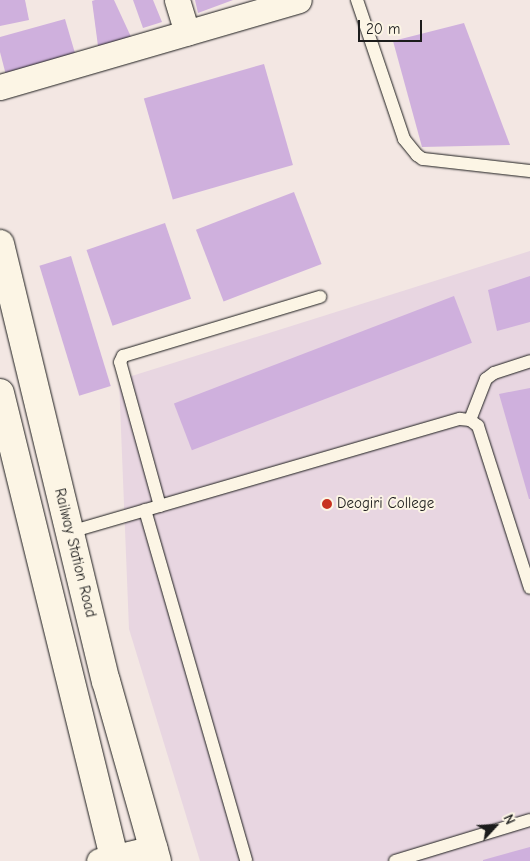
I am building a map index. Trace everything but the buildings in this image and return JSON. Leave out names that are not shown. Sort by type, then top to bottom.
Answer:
[{"type":"street","points":[[177,0],[187,33]]},
{"type":"street","points":[[0,87],[299,0]]},
{"type":"street","name":"Railway Station Road","points":[[0,244],[106,681],[155,854]]},
{"type":"street","points":[[0,393],[109,860],[155,854]]},
{"type":"lane","points":[[357,0],[404,139],[417,155],[423,159],[530,171]]},
{"type":"lane","points":[[160,506],[120,362],[123,356],[320,297]]},
{"type":"lane","points":[[470,420],[486,379],[530,362]]},
{"type":"lane","points":[[70,532],[460,420],[470,420],[478,426],[530,588]]},
{"type":"lane","points":[[145,510],[246,861]]},
{"type":"lane","points":[[395,861],[530,820]]},
{"type":"shaded area","name":"Deogiri College","points":[[530,251],[530,861],[200,861],[129,629],[119,380]]},
{"type":"place","name":"Deogiri College","points":[[327,504]]}]
